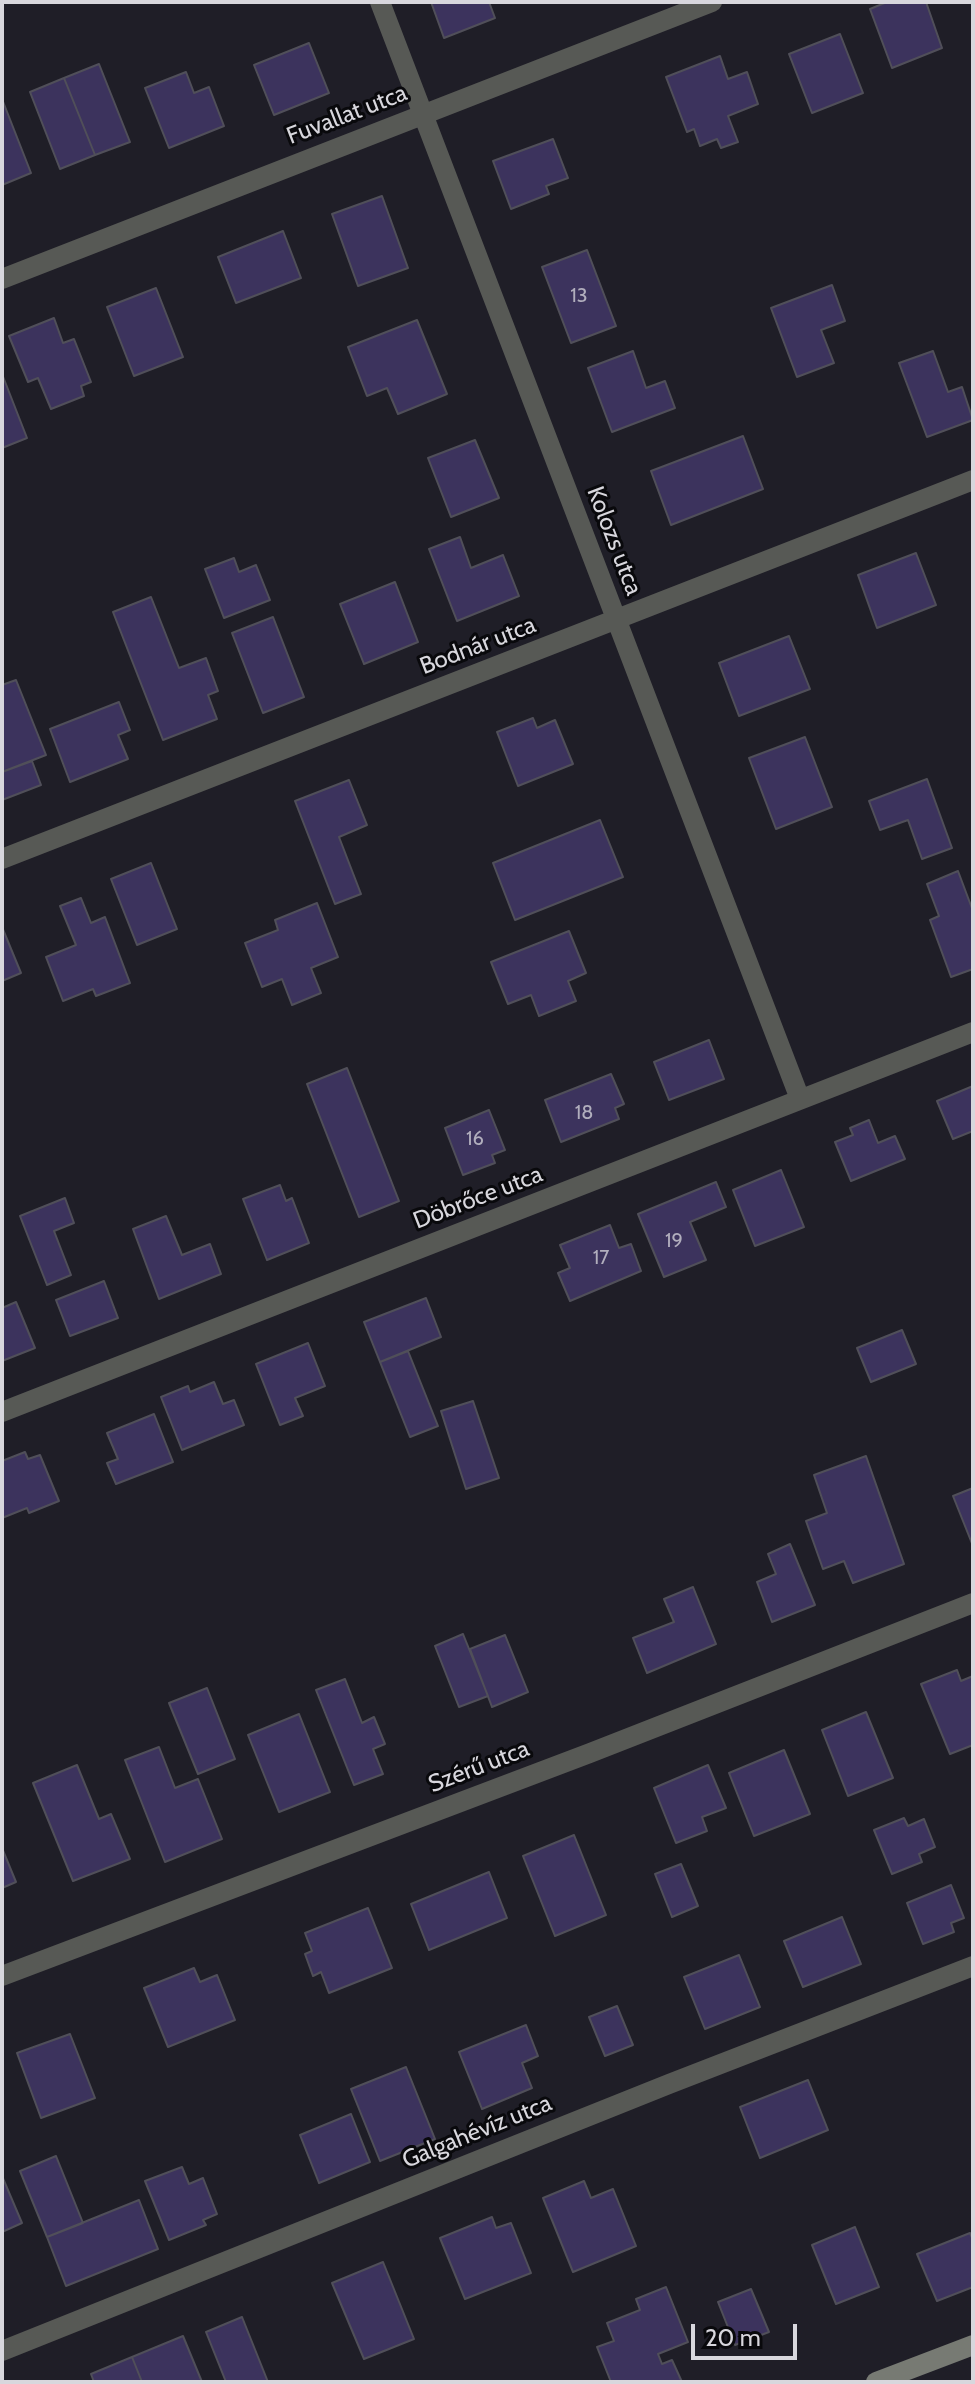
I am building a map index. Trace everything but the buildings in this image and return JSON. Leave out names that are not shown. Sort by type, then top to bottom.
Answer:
[{"type":"street","name":"Kolozs utca","points":[[380,2],[800,1099]]},
{"type":"street","name":"Fuvallat utca","points":[[2,279],[712,2]]},
{"type":"street","name":"Bodnár utca","points":[[2,859],[973,480]]},
{"type":"street","name":"Döbrőce utca","points":[[2,1412],[973,1032]]},
{"type":"street","name":"Szérű utca","points":[[2,1976],[973,1603]]},
{"type":"street","name":"Galgahévíz utca","points":[[2,2351],[973,1966]]},
{"type":"street","points":[[876,2382],[973,2345]]}]
